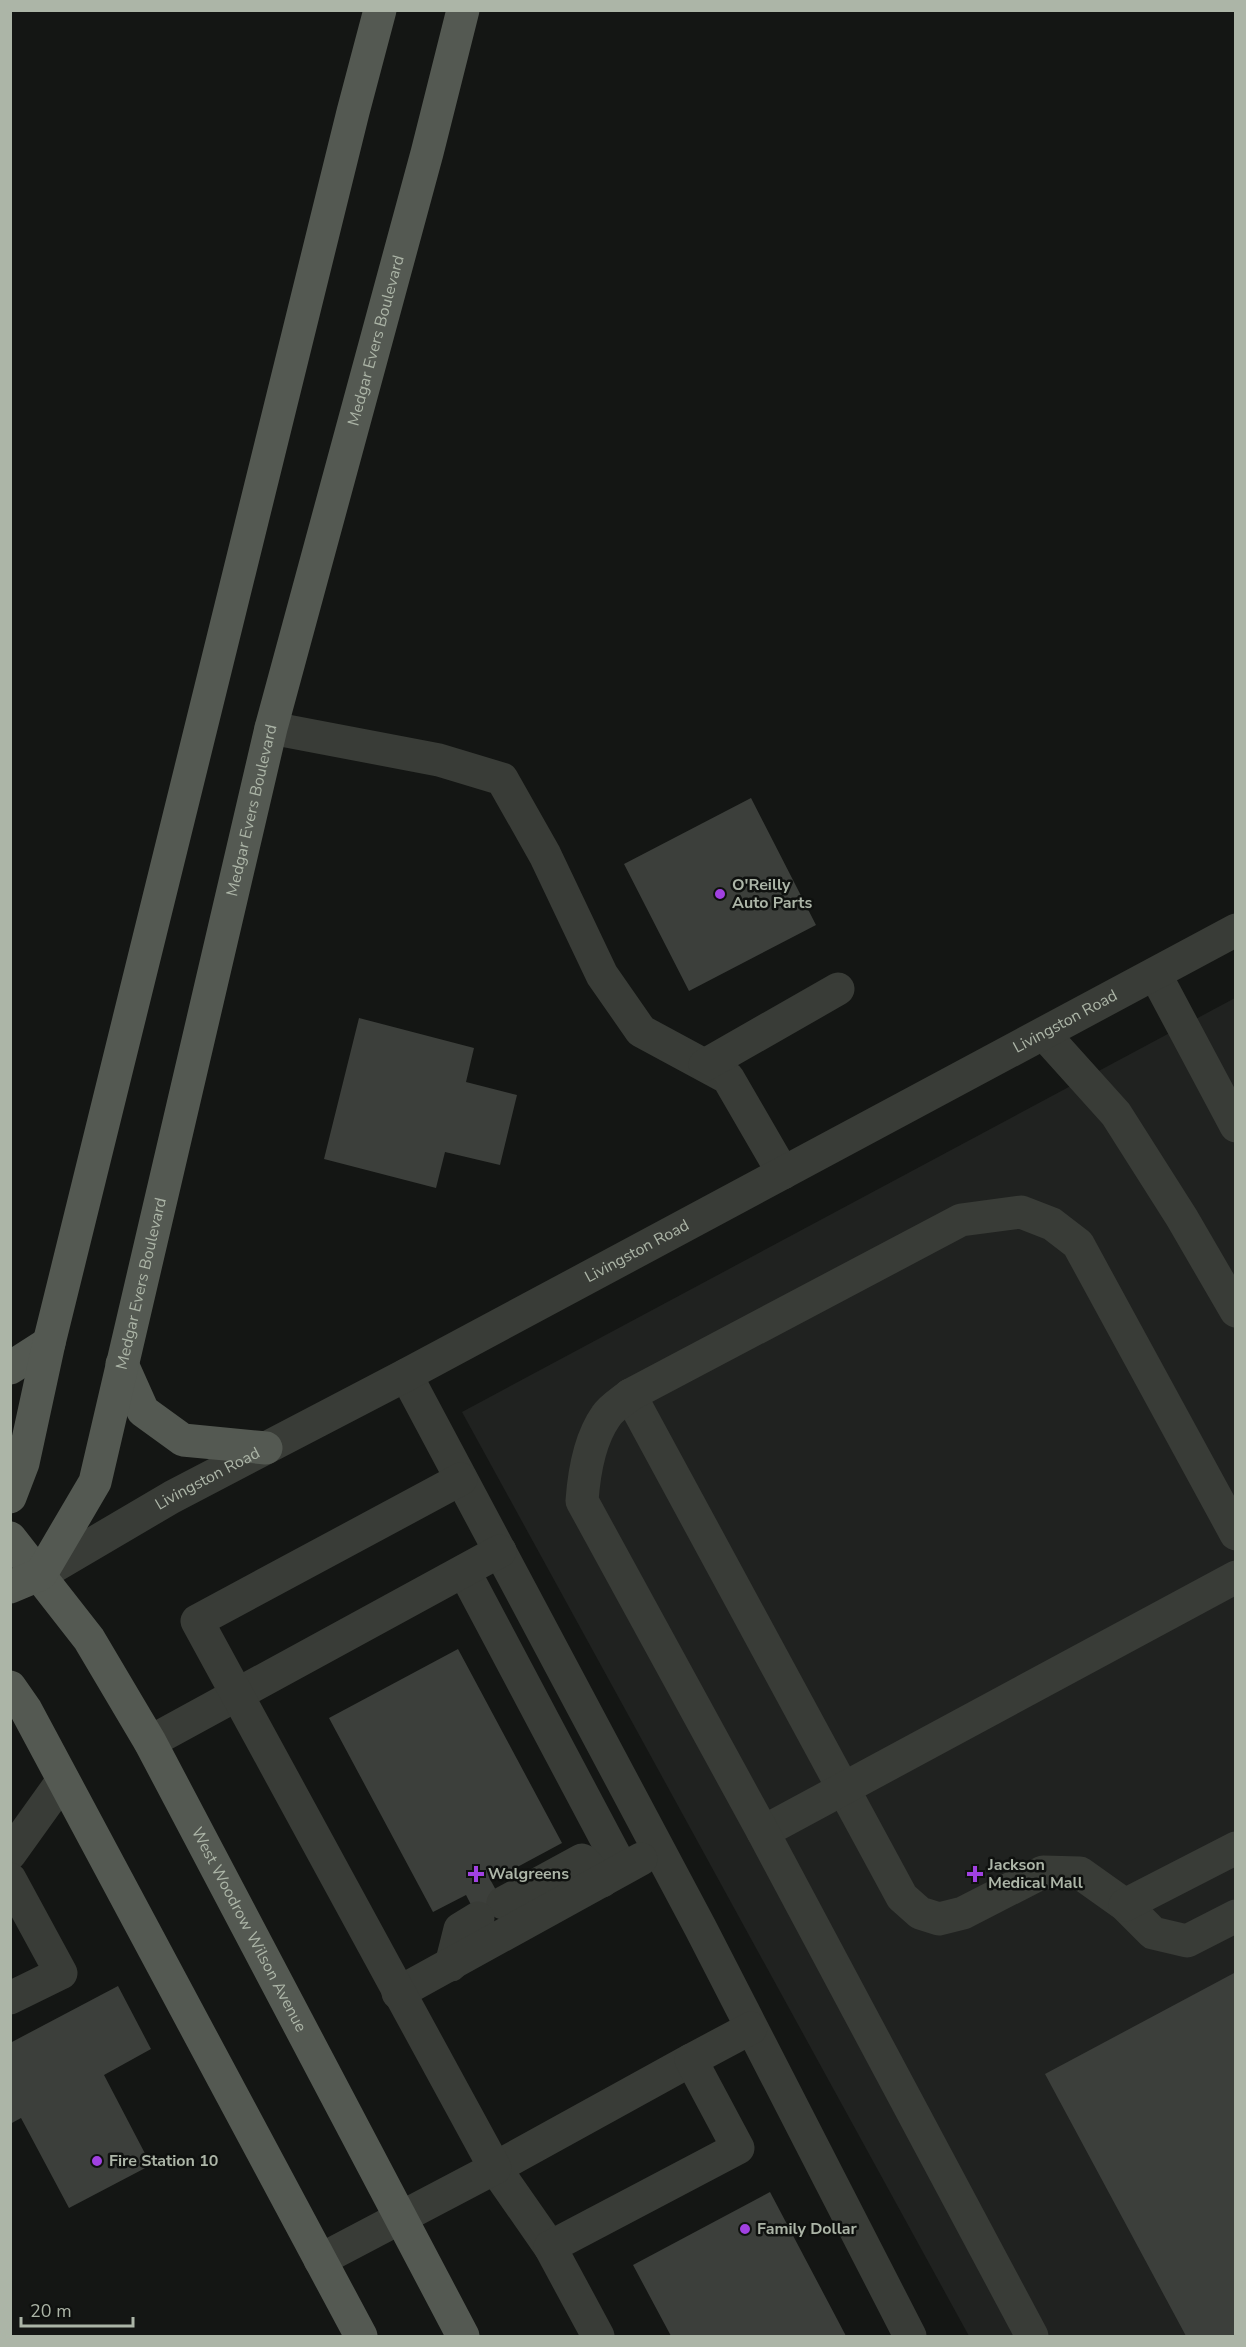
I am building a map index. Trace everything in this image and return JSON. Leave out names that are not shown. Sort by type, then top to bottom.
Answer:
[{"type":"main road","points":[[10,1497],[23,1463],[49,1343],[380,10]]},
{"type":"main road","name":"Medgar Evers Boulevard","points":[[41,1574],[95,1482],[271,728],[427,153],[463,10]]},
{"type":"main road","points":[[10,1368],[49,1343]]},
{"type":"main road","points":[[122,1364],[143,1411],[183,1440],[266,1448]]},
{"type":"main road","name":"West Woodrow Wilson Avenue","points":[[10,1538],[41,1574],[89,1639],[150,1742],[463,2337]]},
{"type":"main road","points":[[10,1587],[41,1574]]},
{"type":"main road","points":[[10,1687],[26,1710],[361,2337]]},
{"type":"street","points":[[271,728],[440,760],[502,779],[545,855],[602,975],[641,1031],[728,1078],[783,1173]]},
{"type":"street","name":"Livingston Road","points":[[41,1574],[172,1497],[406,1375],[1236,930]]},
{"type":"street","points":[[1155,974],[1236,1126]]},
{"type":"street","points":[[705,1065],[838,990]]},
{"type":"street","points":[[1044,1034],[1116,1114],[1182,1218],[1236,1311]]},
{"type":"street","points":[[1032,2337],[763,1832],[582,1501],[584,1472],[606,1416],[630,1395],[961,1220],[1021,1212],[1052,1224],[1078,1244],[1236,1534]]},
{"type":"street","points":[[406,1375],[658,1849],[910,2337]]},
{"type":"street","points":[[630,1395],[902,1897],[920,1913],[939,1919],[963,1913],[1043,1872],[1080,1873],[1125,1905],[1153,1933],[1187,1941],[1236,1916]]},
{"type":"street","points":[[461,1479],[196,1621],[495,2168],[550,2247],[598,2337]]},
{"type":"street","points":[[150,1742],[500,1551]]},
{"type":"street","points":[[464,1571],[612,1875]]},
{"type":"street","points":[[763,1832],[1236,1577]]},
{"type":"street","points":[[10,1854],[63,1780]]},
{"type":"street","points":[[1125,1905],[1236,1848]]},
{"type":"street","points":[[398,1993],[658,1849]]},
{"type":"street","points":[[451,1965],[460,1929],[490,1911],[582,1860],[612,1875]]},
{"type":"street","points":[[10,1879],[61,1973],[12,1993]]},
{"type":"street","points":[[320,2260],[495,2168],[751,2028]]},
{"type":"street","points":[[550,2247],[738,2148],[691,2060]]},
{"type":"shaded area","name":"Jackson Medical Mall","points":[[1235,998],[1235,2336],[969,2336],[462,1412]]},
{"type":"building","name":"O'Reilly Auto Parts","points":[[751,798],[816,925],[689,991],[624,864]]},
{"type":"building","points":[[359,1018],[474,1048],[466,1082],[517,1095],[500,1165],[445,1152],[436,1188],[324,1159]]},
{"type":"building","name":"Walgreens","points":[[458,1649],[562,1843],[491,1881],[503,1903],[481,1924],[466,1895],[433,1912],[329,1718]]},
{"type":"building","points":[[1236,1972],[1236,2336],[1186,2336],[1045,2074]]},
{"type":"building","points":[[118,1986],[151,2049],[104,2075],[151,2165],[69,2208],[21,2118],[10,2124],[10,2043]]},
{"type":"building","name":"Family Dollar","points":[[770,2192],[846,2336],[671,2336],[633,2265]]},
{"type":"place","name":"O'Reilly Auto Parts","points":[[720,894]]},
{"type":"place","name":"Walgreens","points":[[476,1874]]},
{"type":"place","name":"Jackson Medical Mall","points":[[975,1874]]},
{"type":"place","name":"Fire Station 10","points":[[97,2161]]},
{"type":"place","name":"Family Dollar","points":[[745,2229]]}]
